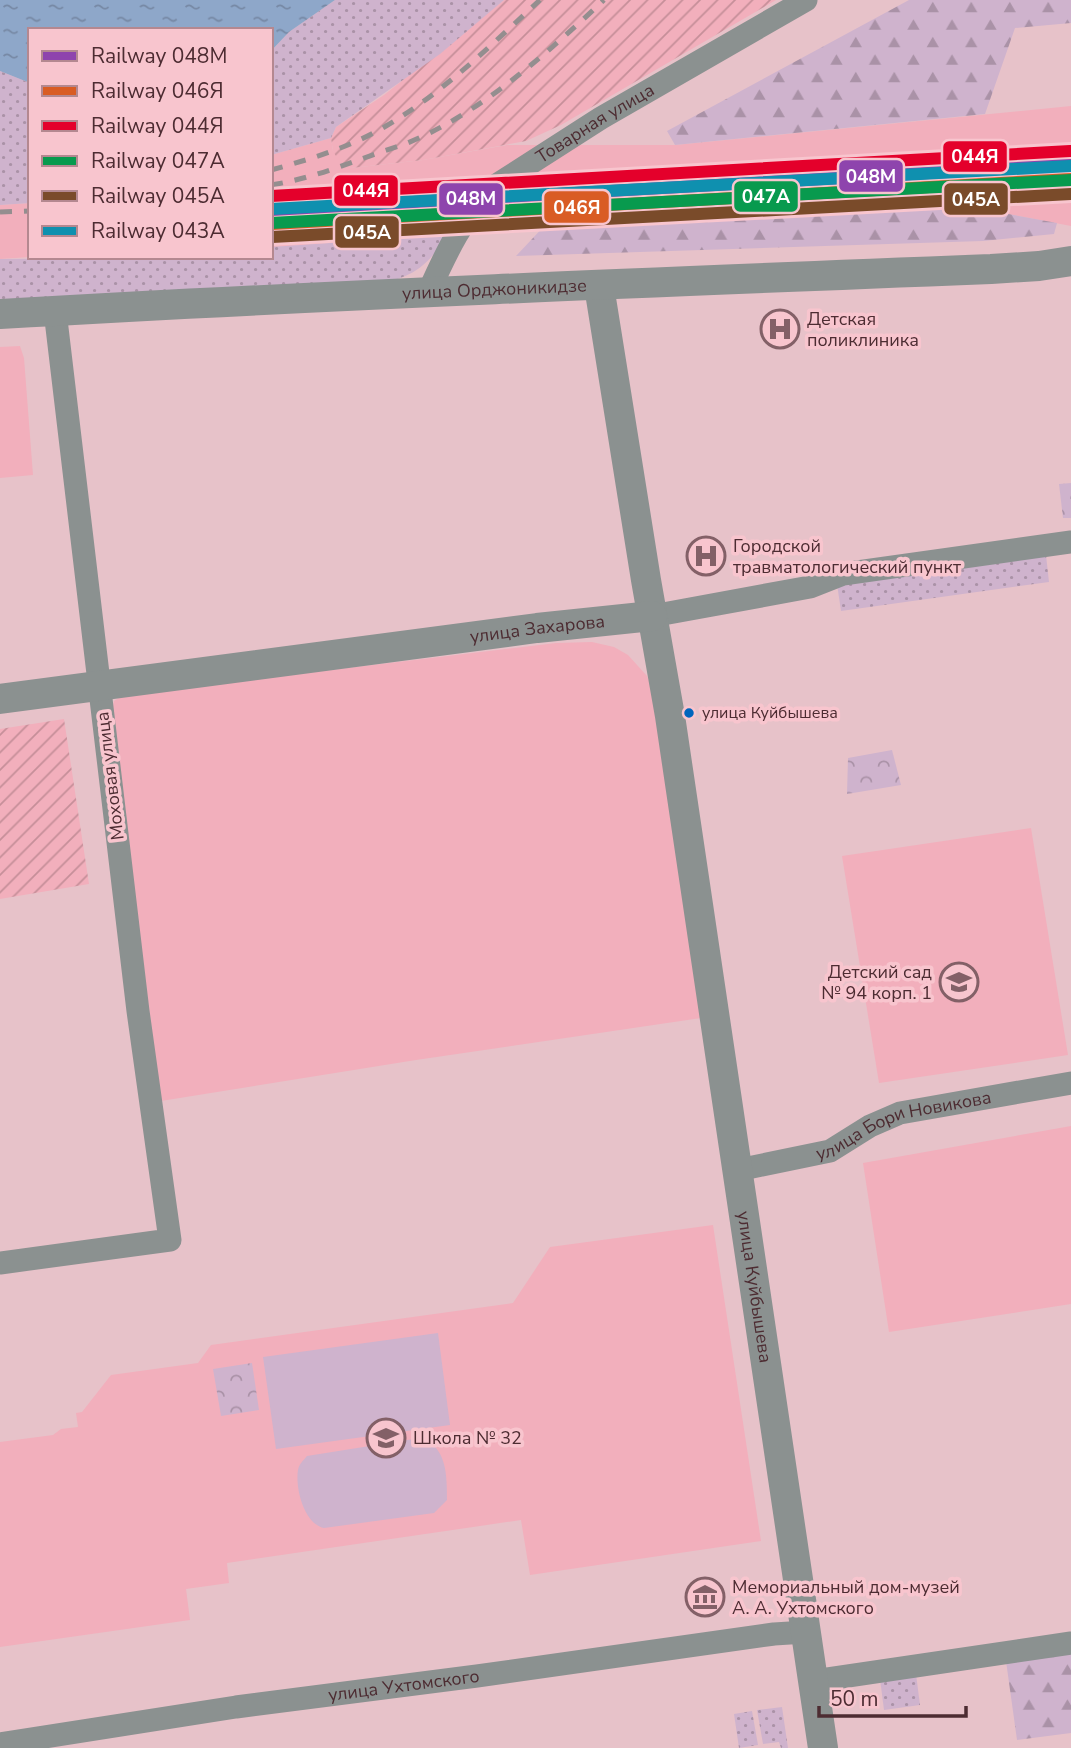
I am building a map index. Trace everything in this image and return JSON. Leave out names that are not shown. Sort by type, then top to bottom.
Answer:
[{"type":"street","name":"Товарная улица","points":[[429,291],[447,249],[482,198],[495,186],[601,118],[806,0]]},
{"type":"street","name":"улица Орджоникидзе","points":[[0,314],[429,291],[991,269],[1071,261]]},
{"type":"street","name":"улица Куйбышева","points":[[598,286],[670,716],[823,1748]]},
{"type":"street","name":"Моховая улица","points":[[0,1263],[170,1240],[138,1011],[55,311]]},
{"type":"street","name":"улица Захарова","points":[[0,699],[537,628],[652,616],[810,587],[843,574],[1071,542]]},
{"type":"street","name":"улица Бори Новикова","points":[[738,1170],[830,1151],[870,1126],[900,1113],[1071,1083]]},
{"type":"street","name":"улица Ухтомского","points":[[0,1744],[236,1707],[806,1632]]},
{"type":"street","points":[[814,1681],[1071,1643]]},
{"type":"shaded area","points":[[504,0],[776,0],[561,125],[526,141],[423,160],[351,168],[340,163],[333,151],[331,138],[336,127],[384,95]]},
{"type":"shaded area","points":[[1071,106],[1071,226],[981,209],[893,201],[839,202],[548,222],[449,235],[273,247],[273,154],[331,138],[333,151],[351,168],[423,160],[507,145],[675,145]]},
{"type":"shaded area","points":[[28,203],[28,257],[0,259],[0,205]]},
{"type":"shaded area","points":[[20,346],[24,358],[33,475],[0,478],[0,347]]},
{"type":"shaded area","points":[[592,642],[614,647],[628,655],[647,676],[651,686],[701,1018],[161,1101],[111,714],[114,701],[123,695],[556,643]]},
{"type":"shaded area","points":[[64,719],[89,884],[0,899],[0,729]]},
{"type":"shaded area","name":"Детский сад № 94 корп. 1","points":[[1031,828],[1068,1055],[879,1083],[842,856]]},
{"type":"shaded area","points":[[1071,1126],[1071,1304],[889,1332],[863,1163]]},
{"type":"shaded area","name":"Школа № 32","points":[[713,1225],[761,1541],[530,1575],[521,1520],[227,1563],[229,1583],[186,1589],[190,1620],[0,1647],[0,1442],[53,1435],[61,1429],[78,1427],[76,1413],[82,1412],[111,1375],[198,1363],[211,1345],[513,1303],[550,1247]]},
{"type":"green space","points":[[335,0],[504,0],[440,54],[336,127],[331,138],[273,154],[273,49],[289,32]]},
{"type":"green space","points":[[909,0],[1071,0],[1071,23],[1015,28],[985,114],[675,145],[667,131]]},
{"type":"green space","points":[[0,71],[28,82],[28,203],[0,205]]},
{"type":"green space","points":[[893,201],[981,209],[1057,223],[1054,234],[983,241],[516,256],[548,222],[839,202]]},
{"type":"green space","points":[[449,235],[423,265],[408,275],[386,283],[0,305],[0,259],[273,259],[273,247]]},
{"type":"green space","points":[[1071,483],[1071,518],[1063,518],[1059,484]]},
{"type":"green space","points":[[1046,555],[1049,582],[841,611],[837,584]]},
{"type":"green space","points":[[892,750],[901,785],[847,794],[848,758]]},
{"type":"green space","points":[[438,1333],[450,1425],[276,1449],[263,1357]]},
{"type":"green space","points":[[252,1363],[259,1410],[221,1416],[213,1369]]},
{"type":"green space","points":[[420,1438],[436,1448],[446,1472],[447,1500],[434,1513],[324,1528],[311,1520],[306,1513],[297,1477],[301,1463],[307,1456]]},
{"type":"green space","points":[[1071,1652],[1071,1733],[1017,1740],[1006,1661]]},
{"type":"green space","points":[[916,1674],[920,1705],[884,1710],[880,1679]]},
{"type":"green space","points":[[782,1707],[788,1748],[781,1748],[779,1742],[763,1744],[757,1710]]},
{"type":"green space","points":[[752,1711],[758,1745],[739,1748],[734,1714]]},
{"type":"water","points":[[0,0],[335,0],[289,32],[273,49],[273,28],[28,28],[28,82],[0,71]]},
{"type":"railway","points":[[273,169],[345,146],[407,113],[466,67],[540,0]]},
{"type":"railway","points":[[273,185],[330,170],[405,144],[460,116],[511,81],[604,0]]},
{"type":"railway","points":[[317,208],[440,188]]},
{"type":"railway","points":[[0,212],[28,211]]},
{"type":"rail line","name":"044Я","points":[[273,196],[1070,151]]},
{"type":"rail line","name":"048М","points":[[273,210],[1071,165]]},
{"type":"rail line","name":"043А","points":[[273,209],[1070,166]]},
{"type":"rail line","name":"046Я","points":[[273,224],[1071,179]]},
{"type":"rail line","name":"047А","points":[[273,223],[1071,180]]},
{"type":"rail line","name":"045А","points":[[273,237],[1071,194]]},
{"type":"place","name":"Детская поликлиника","points":[[780,329]]},
{"type":"place","name":"Городской травматологический пункт","points":[[706,556]]},
{"type":"place","name":"улица Куйбышева","points":[[689,713]]},
{"type":"place","name":"Детский сад № 94 корп. 1","points":[[959,982]]},
{"type":"place","name":"Школа № 32","points":[[386,1438]]},
{"type":"place","name":"Мемориальный дом-музей А. А. Ухтомского","points":[[705,1597]]}]
